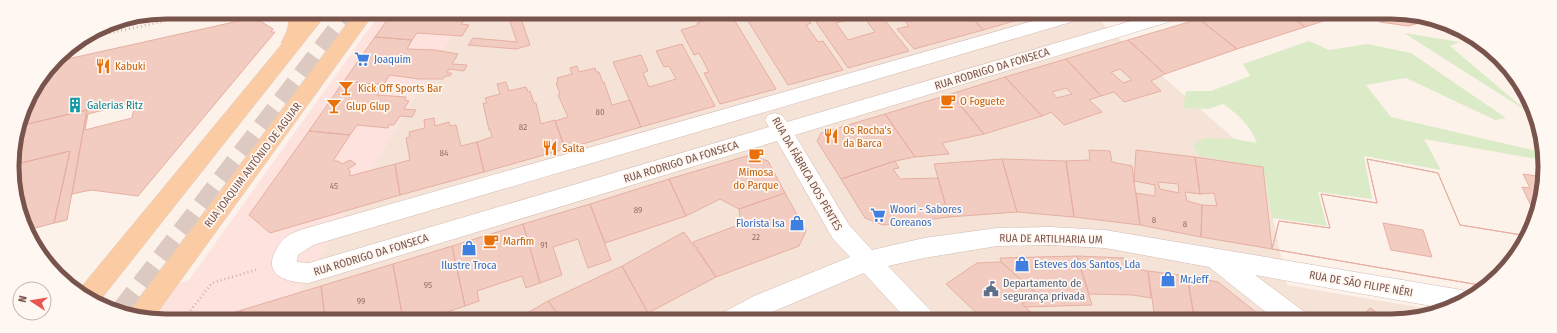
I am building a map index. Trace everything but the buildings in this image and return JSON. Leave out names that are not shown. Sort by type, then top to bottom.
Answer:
[{"type":"main road","points":[[284,54],[299,28],[298,19]]},
{"type":"main road","points":[[91,293],[313,19]]},
{"type":"main road","name":"RUA JOAQUIM ANTÓNIO DE AGUIAR","points":[[143,312],[361,19]]},
{"type":"street","points":[[284,262],[288,250],[300,240],[308,237],[1061,19]]},
{"type":"street","name":"RUA RODRIGO DA FONSECA","points":[[284,262],[285,267],[289,271],[301,274],[309,273],[1158,19]]},
{"type":"street","name":"RUA DA FÁBRICA DOS PENTES","points":[[766,104],[841,232],[866,261],[917,314]]},
{"type":"street","name":"RUA DE ARTILHARIA UM","points":[[744,314],[763,304],[866,261],[924,248],[997,237],[1043,236],[1105,239],[1260,266]]},
{"type":"street","points":[[1215,258],[1288,314]]},
{"type":"street","name":"RUA DE SÃO FILIPE NÉRI","points":[[1260,266],[1454,300]]},
{"type":"path","points":[[99,35],[175,19]]},
{"type":"path","points":[[188,314],[212,283],[284,262]]},
{"type":"shaded area","points":[[376,19],[461,19],[286,314],[157,314],[128,309],[113,304],[189,280]]},
{"type":"shaded area","points":[[461,19],[1099,19],[1107,28],[1261,162],[1287,285],[1429,309],[1400,314],[286,314]]},
{"type":"shaded area","points":[[1466,40],[1480,49],[1489,57]]},
{"type":"green space","points":[[1404,33],[1460,42],[1450,46],[1528,112]]},
{"type":"green space","points":[[1309,41],[1329,50],[1367,44],[1411,53],[1506,118],[1495,120],[1406,78],[1366,85],[1391,117],[1537,151],[1538,159],[1424,139],[1441,170],[1364,156],[1372,199],[1318,192],[1327,226],[1272,218],[1263,167],[1199,156],[1193,145],[1205,138],[1234,139],[1257,143],[1251,131],[1239,116],[1223,104],[1208,109],[1183,108],[1186,91],[1211,91],[1250,76],[1243,64]]},
{"type":"tunnel","points":[[124,308],[347,19]]},
{"type":"place","name":"Joaquim","points":[[362,59]]},
{"type":"place","name":"Kabuki","points":[[103,66]]},
{"type":"place","name":"Kick Off Sports Bar","points":[[346,88]]},
{"type":"place","name":"O Foguete","points":[[948,101]]},
{"type":"place","name":"Galerias Ritz","points":[[75,105]]},
{"type":"place","name":"Glup Glup","points":[[334,106]]},
{"type":"place","name":"Os Rocha's da Barca","points":[[831,136]]},
{"type":"place","name":"Salta","points":[[550,148]]},
{"type":"place","name":"Mimosa do Parque","points":[[756,155]]},
{"type":"place","name":"Woori - Sabores Coreanos","points":[[878,215]]},
{"type":"place","name":"Florista Isa","points":[[797,223]]},
{"type":"place","name":"Marfim","points":[[491,241]]},
{"type":"place","name":"Ilustre Troca","points":[[469,248]]},
{"type":"place","name":"Esteves dos Santos, Lda","points":[[1022,264]]},
{"type":"place","name":"Mr.Jeff","points":[[1168,279]]},
{"type":"place","name":"Departamento de segurança privada","points":[[991,289]]}]
